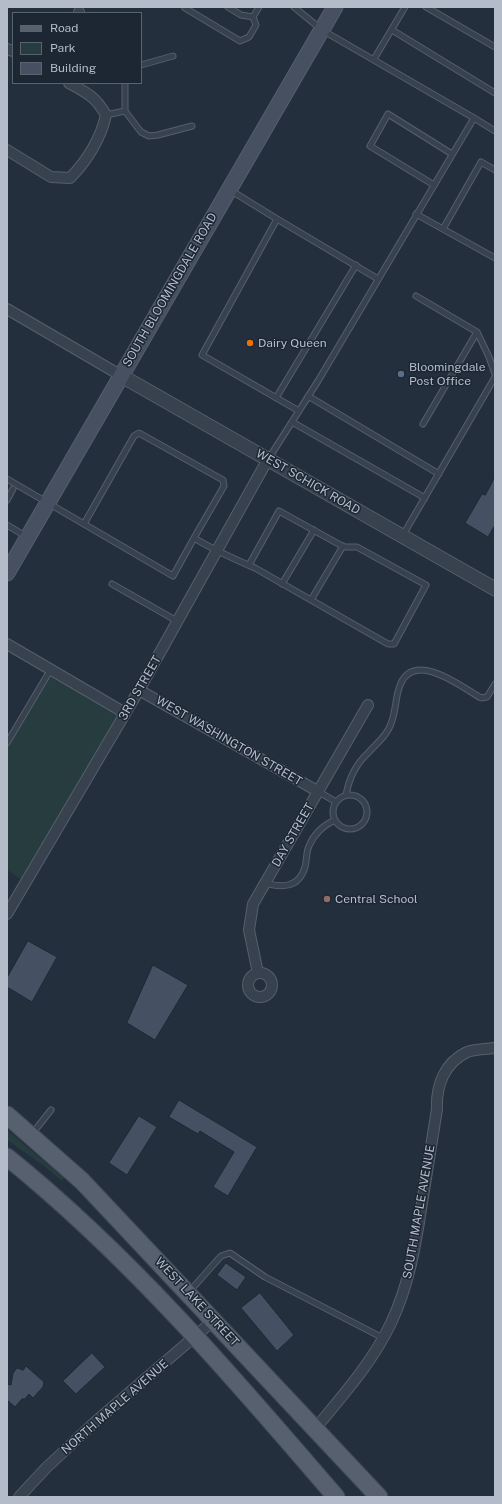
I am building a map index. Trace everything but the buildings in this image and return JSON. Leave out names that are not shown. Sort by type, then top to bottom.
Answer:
[{"type":"main road","name":"SOUTH BLOOMINGDALE ROAD","points":[[7,573],[120,375],[335,7]]},
{"type":"main road","name":"WEST LAKE STREET","points":[[7,1115],[31,1134],[82,1181],[189,1293],[379,1497]]},
{"type":"main road","name":"WEST LAKE STREET","points":[[8,1159],[67,1209],[195,1336],[336,1497]]},
{"type":"street","points":[[7,151],[51,177],[70,178],[82,166],[103,128],[106,115],[94,97],[71,84]]},
{"type":"street","points":[[7,309],[120,375]]},
{"type":"street","name":"WEST SCHICK ROAD","points":[[120,375],[495,588]]},
{"type":"street","name":"3RD STREET","points":[[7,914],[139,690],[268,459]]},
{"type":"street","points":[[7,644],[125,713]]},
{"type":"street","name":"WEST WASHINGTON STREET","points":[[139,690],[319,792]]},
{"type":"street","name":"DAY STREET","points":[[258,973],[249,930],[249,918],[253,904],[368,705]]},
{"type":"street","name":"SOUTH MAPLE AVENUE","points":[[315,1429],[355,1381],[383,1338],[403,1295],[410,1268],[437,1110],[438,1092],[443,1074],[449,1066],[468,1052],[495,1048]]},
{"type":"street","name":"NORTH MAPLE AVENUE","points":[[19,1497],[46,1468],[96,1422],[214,1320]]},
{"type":"lane","points":[[228,7],[241,15],[253,17]]},
{"type":"lane","points":[[253,17],[260,7]]},
{"type":"lane","points":[[294,7],[322,30],[495,131]]},
{"type":"lane","points":[[374,59],[405,7]]},
{"type":"lane","points":[[426,7],[495,47]]},
{"type":"lane","points":[[186,8],[240,41],[249,37],[256,26],[253,17]]},
{"type":"lane","points":[[392,30],[495,93]]},
{"type":"lane","points":[[142,65],[173,56]]},
{"type":"lane","points":[[125,84],[125,111],[142,132],[149,136],[192,126]]},
{"type":"lane","points":[[106,115],[125,111]]},
{"type":"lane","points":[[434,185],[370,146],[388,114],[452,154]]},
{"type":"lane","points":[[268,459],[299,412],[474,118]]},
{"type":"lane","points":[[443,229],[481,162],[495,170]]},
{"type":"lane","points":[[229,189],[378,279]]},
{"type":"lane","points":[[416,214],[495,258]]},
{"type":"lane","points":[[277,219],[202,355],[299,412]]},
{"type":"lane","points":[[276,398],[356,265]]},
{"type":"lane","points":[[403,536],[495,375],[489,357],[477,332],[416,296]]},
{"type":"lane","points":[[423,424],[477,332]]},
{"type":"lane","points":[[308,396],[439,474]]},
{"type":"lane","points":[[292,422],[424,498]]},
{"type":"lane","points":[[7,479],[47,503],[173,576],[224,486],[222,480],[139,433],[134,436],[84,524]]},
{"type":"lane","points":[[7,500],[13,489]]},
{"type":"lane","points":[[194,538],[217,552],[249,565],[388,644],[394,644],[426,585],[358,547],[343,546],[279,511],[249,565]]},
{"type":"lane","points":[[7,525],[28,537]]},
{"type":"lane","points":[[282,584],[314,530]]},
{"type":"lane","points":[[311,600],[343,546]]},
{"type":"lane","points":[[112,584],[177,621]]},
{"type":"lane","points":[[7,743],[50,669]]},
{"type":"lane","points":[[346,796],[349,781],[356,766],[377,745],[389,730],[401,682],[408,674],[421,670],[435,671],[481,698],[487,697],[495,684]]},
{"type":"lane","points":[[319,792],[336,802]]},
{"type":"lane","points":[[346,796],[354,796],[363,802],[366,807],[366,817],[359,826],[354,828],[343,828],[335,820],[333,809],[336,802],[346,796]]},
{"type":"lane","points":[[265,883],[280,887],[290,885],[297,879],[304,869],[309,845],[324,825],[335,820]]},
{"type":"lane","points":[[31,1134],[51,1110]]},
{"type":"lane","points":[[189,1293],[221,1256],[230,1253],[265,1277],[383,1338]]},
{"type":"green space","points":[[51,675],[120,714],[24,881],[7,870],[7,749]]},
{"type":"green space","points":[[7,1130],[64,1178],[62,1181],[44,1166],[7,1140]]},
{"type":"place","name":"Dairy Queen","points":[[250,343]]},
{"type":"place","name":"Bloomingdale Post Office","points":[[401,374]]},
{"type":"place","name":"Central School","points":[[327,899]]}]
